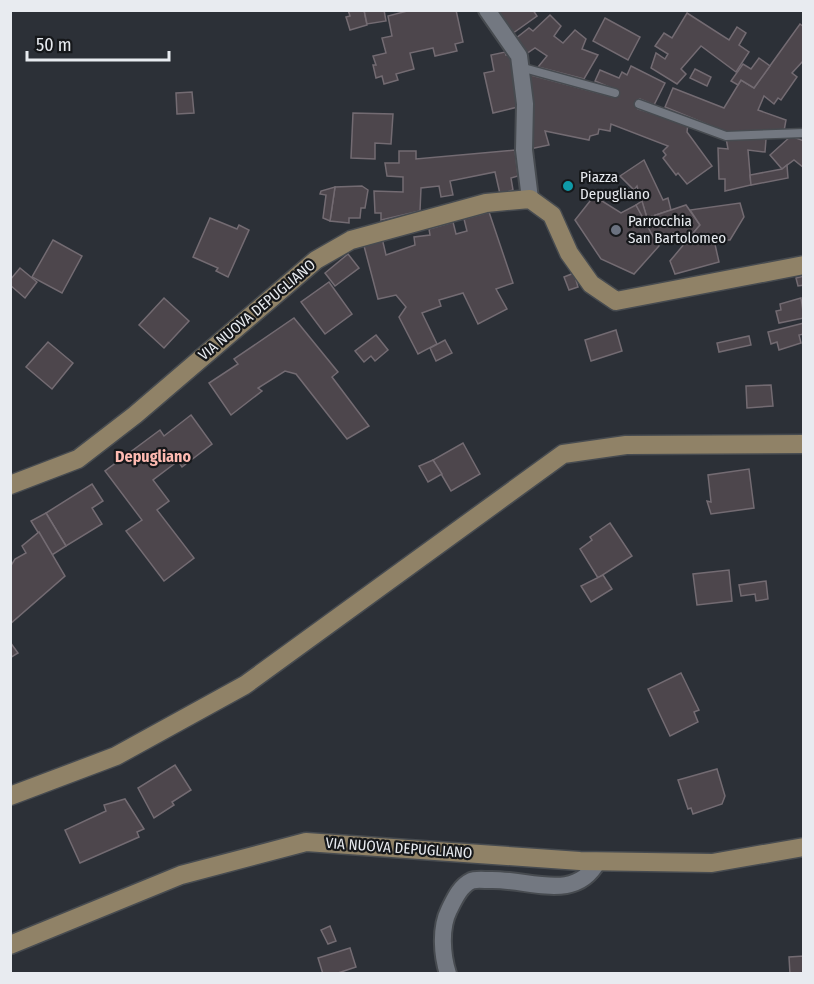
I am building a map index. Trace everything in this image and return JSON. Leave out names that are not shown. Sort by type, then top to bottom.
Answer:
[{"type":"street","points":[[487,10],[519,56],[525,104],[524,150],[530,200],[552,215],[569,253],[591,284],[616,301],[804,265]]},
{"type":"street","name":"VIA NUOVA DEPUGLIANO","points":[[10,485],[78,459],[135,415],[316,260],[351,240],[486,203],[530,200]]},
{"type":"street","points":[[10,796],[116,756],[245,685],[563,454],[626,445],[804,444]]},
{"type":"street","name":"VIA NUOVA DEPUGLIANO","points":[[10,945],[181,875],[306,842],[598,861],[712,863],[804,847]]},
{"type":"street","points":[[448,974],[443,951],[445,918],[457,894],[471,881],[500,879],[563,887],[577,883],[591,874],[598,861]]},
{"type":"lane","points":[[520,67],[615,93]]},
{"type":"lane","points":[[639,104],[726,136],[804,133]]},
{"type":"building","points":[[348,10],[364,10],[367,25],[350,30],[346,17],[350,16]]},
{"type":"building","points":[[364,10],[384,10],[386,21],[367,24]]},
{"type":"building","points":[[411,10],[456,10],[463,42],[455,44],[457,51],[435,56],[433,48],[410,53],[414,69],[396,74],[398,80],[384,84],[382,76],[376,78],[373,56],[386,53],[382,38],[392,36],[388,16]]},
{"type":"building","points":[[492,10],[533,10],[537,16],[509,36]]},
{"type":"building","points":[[687,13],[729,40],[737,27],[746,33],[739,45],[749,52],[736,72],[701,46],[681,69],[686,74],[677,84],[651,68],[656,53],[665,59],[668,54],[655,46],[664,33],[672,38]]},
{"type":"building","points":[[550,15],[561,26],[554,36],[563,43],[575,30],[586,39],[582,49],[598,55],[584,79],[538,67],[547,56],[535,48],[523,56],[511,42],[529,28],[533,31]]},
{"type":"building","points":[[605,18],[640,37],[628,60],[593,41]]},
{"type":"building","points":[[800,24],[804,27],[804,60],[792,73],[797,77],[781,100],[778,98],[774,104],[764,96],[758,110],[786,120],[784,131],[728,133],[665,107],[673,88],[724,108],[741,80],[754,88]]},
{"type":"building","points":[[505,52],[506,55],[513,53],[522,106],[493,113],[484,73],[494,71],[491,55]]},
{"type":"building","points":[[759,58],[770,66],[754,88],[741,80],[738,85],[731,81],[743,64],[751,69]]},
{"type":"building","points":[[631,66],[665,83],[654,105],[640,99],[638,109],[688,124],[687,132],[712,166],[687,184],[678,173],[676,175],[663,158],[666,155],[663,151],[668,146],[611,124],[610,131],[599,129],[598,134],[590,136],[589,140],[545,131],[549,145],[525,150],[527,74],[614,97],[616,90],[595,81],[600,70],[619,78],[622,72],[627,75]]},
{"type":"building","points":[[695,69],[711,77],[707,86],[690,78]]},
{"type":"building","points":[[192,92],[194,113],[177,114],[176,93]]},
{"type":"building","points":[[353,113],[393,114],[391,144],[375,143],[375,159],[351,158]]},
{"type":"building","points":[[791,136],[804,141],[804,168],[794,160],[782,169],[770,155]]},
{"type":"building","points":[[726,138],[766,139],[765,152],[748,150],[751,185],[725,191],[725,179],[719,179],[718,148],[728,149]]},
{"type":"building","points":[[515,150],[518,176],[511,178],[513,190],[500,194],[495,172],[450,181],[453,195],[441,197],[439,186],[421,188],[420,211],[381,220],[381,213],[375,213],[374,191],[403,192],[403,177],[387,176],[385,163],[399,163],[399,151],[416,151],[416,159]]},
{"type":"building","points":[[644,160],[663,200],[668,198],[671,210],[647,218],[637,186],[634,190],[620,176]]},
{"type":"building","points":[[787,165],[788,178],[751,185],[750,175],[782,169]]},
{"type":"building","points":[[362,186],[368,190],[365,208],[361,208],[360,218],[349,218],[349,223],[330,221],[335,187]]},
{"type":"building","points":[[335,187],[330,221],[323,218],[326,195],[320,194],[321,191]]},
{"type":"building","name":"Parrocchia San Bartolomeo","points":[[594,196],[621,213],[636,205],[659,246],[634,274],[601,259],[575,220]]},
{"type":"building","points":[[642,201],[647,218],[686,205],[700,225],[683,245],[674,233],[655,240],[636,205]]},
{"type":"building","points":[[740,203],[744,217],[730,240],[714,240],[719,262],[675,274],[670,261],[700,225],[690,210]]},
{"type":"building","points":[[489,212],[513,283],[496,289],[507,309],[478,324],[463,293],[439,300],[441,306],[422,313],[437,344],[418,354],[399,317],[406,307],[396,295],[378,299],[364,246],[382,238],[386,255],[415,245],[414,237],[430,235],[429,229],[453,222],[456,234],[467,231],[464,219]]},
{"type":"building","points":[[210,218],[237,229],[239,225],[249,230],[228,277],[216,271],[218,268],[193,257]]},
{"type":"building","points":[[53,240],[82,256],[62,293],[32,277]]},
{"type":"building","points":[[348,254],[359,268],[335,286],[325,273]]},
{"type":"building","points":[[20,268],[37,282],[25,298],[10,285],[10,280]]},
{"type":"building","points":[[574,273],[578,287],[569,290],[564,277]]},
{"type":"building","points":[[804,276],[804,285],[798,286],[796,278]]},
{"type":"building","points":[[329,282],[352,314],[325,334],[301,302]]},
{"type":"building","points":[[164,298],[189,321],[164,348],[139,325]]},
{"type":"building","points":[[801,298],[804,318],[779,323],[776,311],[781,310],[780,304]]},
{"type":"building","points":[[294,318],[338,372],[332,377],[369,426],[347,439],[296,374],[285,371],[258,388],[262,391],[231,415],[209,383],[238,364],[234,359]]},
{"type":"building","points":[[804,323],[804,334],[799,335],[801,343],[779,350],[777,342],[771,344],[768,332]]},
{"type":"building","points":[[616,330],[622,351],[591,361],[585,340]]},
{"type":"building","points":[[376,335],[388,350],[375,361],[371,356],[364,362],[355,351]]},
{"type":"building","points":[[749,336],[751,345],[719,352],[717,343]]},
{"type":"building","points":[[445,340],[452,353],[436,361],[430,348]]},
{"type":"building","points":[[48,342],[73,363],[52,389],[26,367]]},
{"type":"building","points":[[771,385],[773,406],[747,408],[746,386]]},
{"type":"building","points":[[191,415],[212,444],[182,467],[178,461],[153,480],[169,501],[157,510],[194,558],[164,581],[126,531],[142,520],[105,471],[160,430],[164,436]]},
{"type":"building","points":[[463,443],[480,474],[451,491],[433,460]]},
{"type":"building","points":[[433,460],[442,474],[428,482],[419,466]]},
{"type":"building","points":[[749,469],[754,508],[711,514],[707,501],[711,502],[708,475]]},
{"type":"building","points":[[92,484],[103,501],[92,508],[102,524],[66,546],[46,513]]},
{"type":"building","points":[[46,513],[66,546],[52,555],[31,521]]},
{"type":"building","points":[[610,523],[632,556],[598,578],[580,549],[592,540],[590,537]]},
{"type":"building","points":[[39,532],[65,576],[10,624],[10,567],[15,559],[26,553],[22,546]]},
{"type":"building","points":[[729,570],[732,601],[697,605],[693,574]]},
{"type":"building","points":[[603,575],[612,589],[591,602],[581,586]]},
{"type":"building","points":[[766,581],[768,599],[756,601],[755,594],[741,596],[739,585]]},
{"type":"building","points":[[10,642],[18,653],[10,658]]},
{"type":"building","points":[[681,673],[699,710],[694,712],[698,722],[670,736],[648,689]]},
{"type":"building","points":[[175,765],[191,790],[172,802],[174,805],[154,818],[138,788]]},
{"type":"building","points":[[717,769],[725,796],[722,804],[693,814],[691,808],[688,809],[678,780]]},
{"type":"building","points":[[125,799],[144,829],[137,832],[139,837],[80,863],[65,830],[106,811],[104,805]]},
{"type":"building","points":[[330,926],[336,941],[328,944],[321,930]]},
{"type":"building","points":[[350,948],[356,967],[335,974],[323,974],[318,958]]},
{"type":"building","points":[[804,956],[804,974],[790,974],[789,957]]},
{"type":"place","name":"Piazza Depugliano","points":[[568,186]]},
{"type":"place","name":"Parrocchia San Bartolomeo","points":[[616,230]]},
{"type":"district","name":"Depugliano","points":[[153,456]]}]
